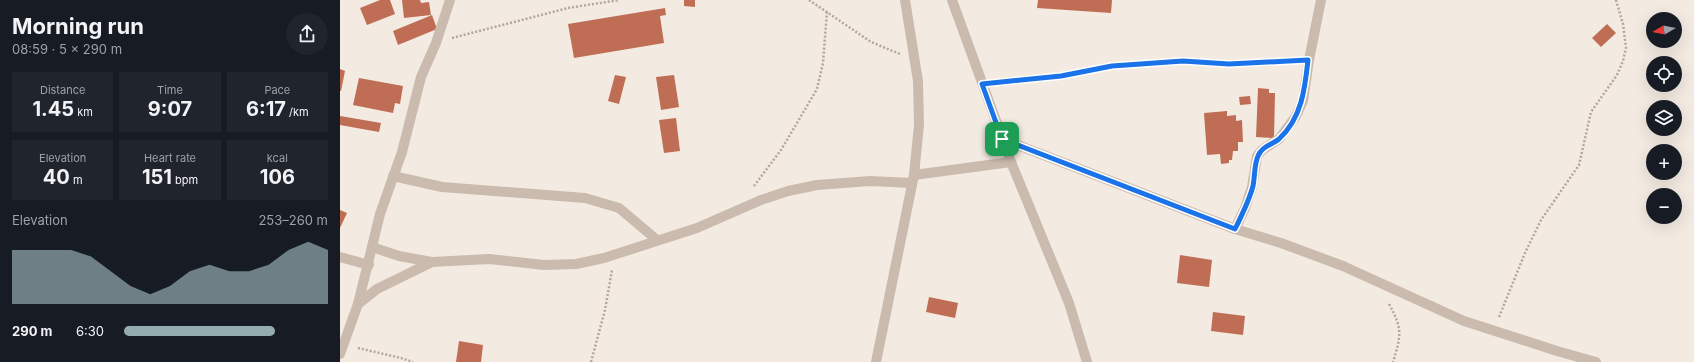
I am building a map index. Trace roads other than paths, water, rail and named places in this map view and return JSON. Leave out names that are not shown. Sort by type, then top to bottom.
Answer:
[{"type":"street","points":[[342,350],[358,304],[369,265],[380,214],[402,152],[421,77],[436,42],[450,0]]},
{"type":"street","points":[[876,362],[913,179],[919,125],[918,81],[905,0]]},
{"type":"street","points":[[952,0],[1002,139],[1069,303],[1087,362]]},
{"type":"street","points":[[1235,229],[1246,208],[1258,156],[1262,150],[1279,139],[1285,132],[1296,116],[1303,101],[1308,60],[1321,0]]},
{"type":"street","points":[[1002,139],[1235,229],[1281,243],[1343,266],[1464,321],[1596,362]]},
{"type":"street","points":[[372,248],[400,256],[432,262],[489,259],[544,265],[576,264],[614,255],[697,228],[788,191],[817,185],[913,179],[1011,162]]},
{"type":"street","points":[[393,176],[442,187],[585,198],[619,208],[657,240]]},
{"type":"street","points":[[340,257],[369,265]]},
{"type":"street","points":[[358,304],[377,288],[432,262]]}]
